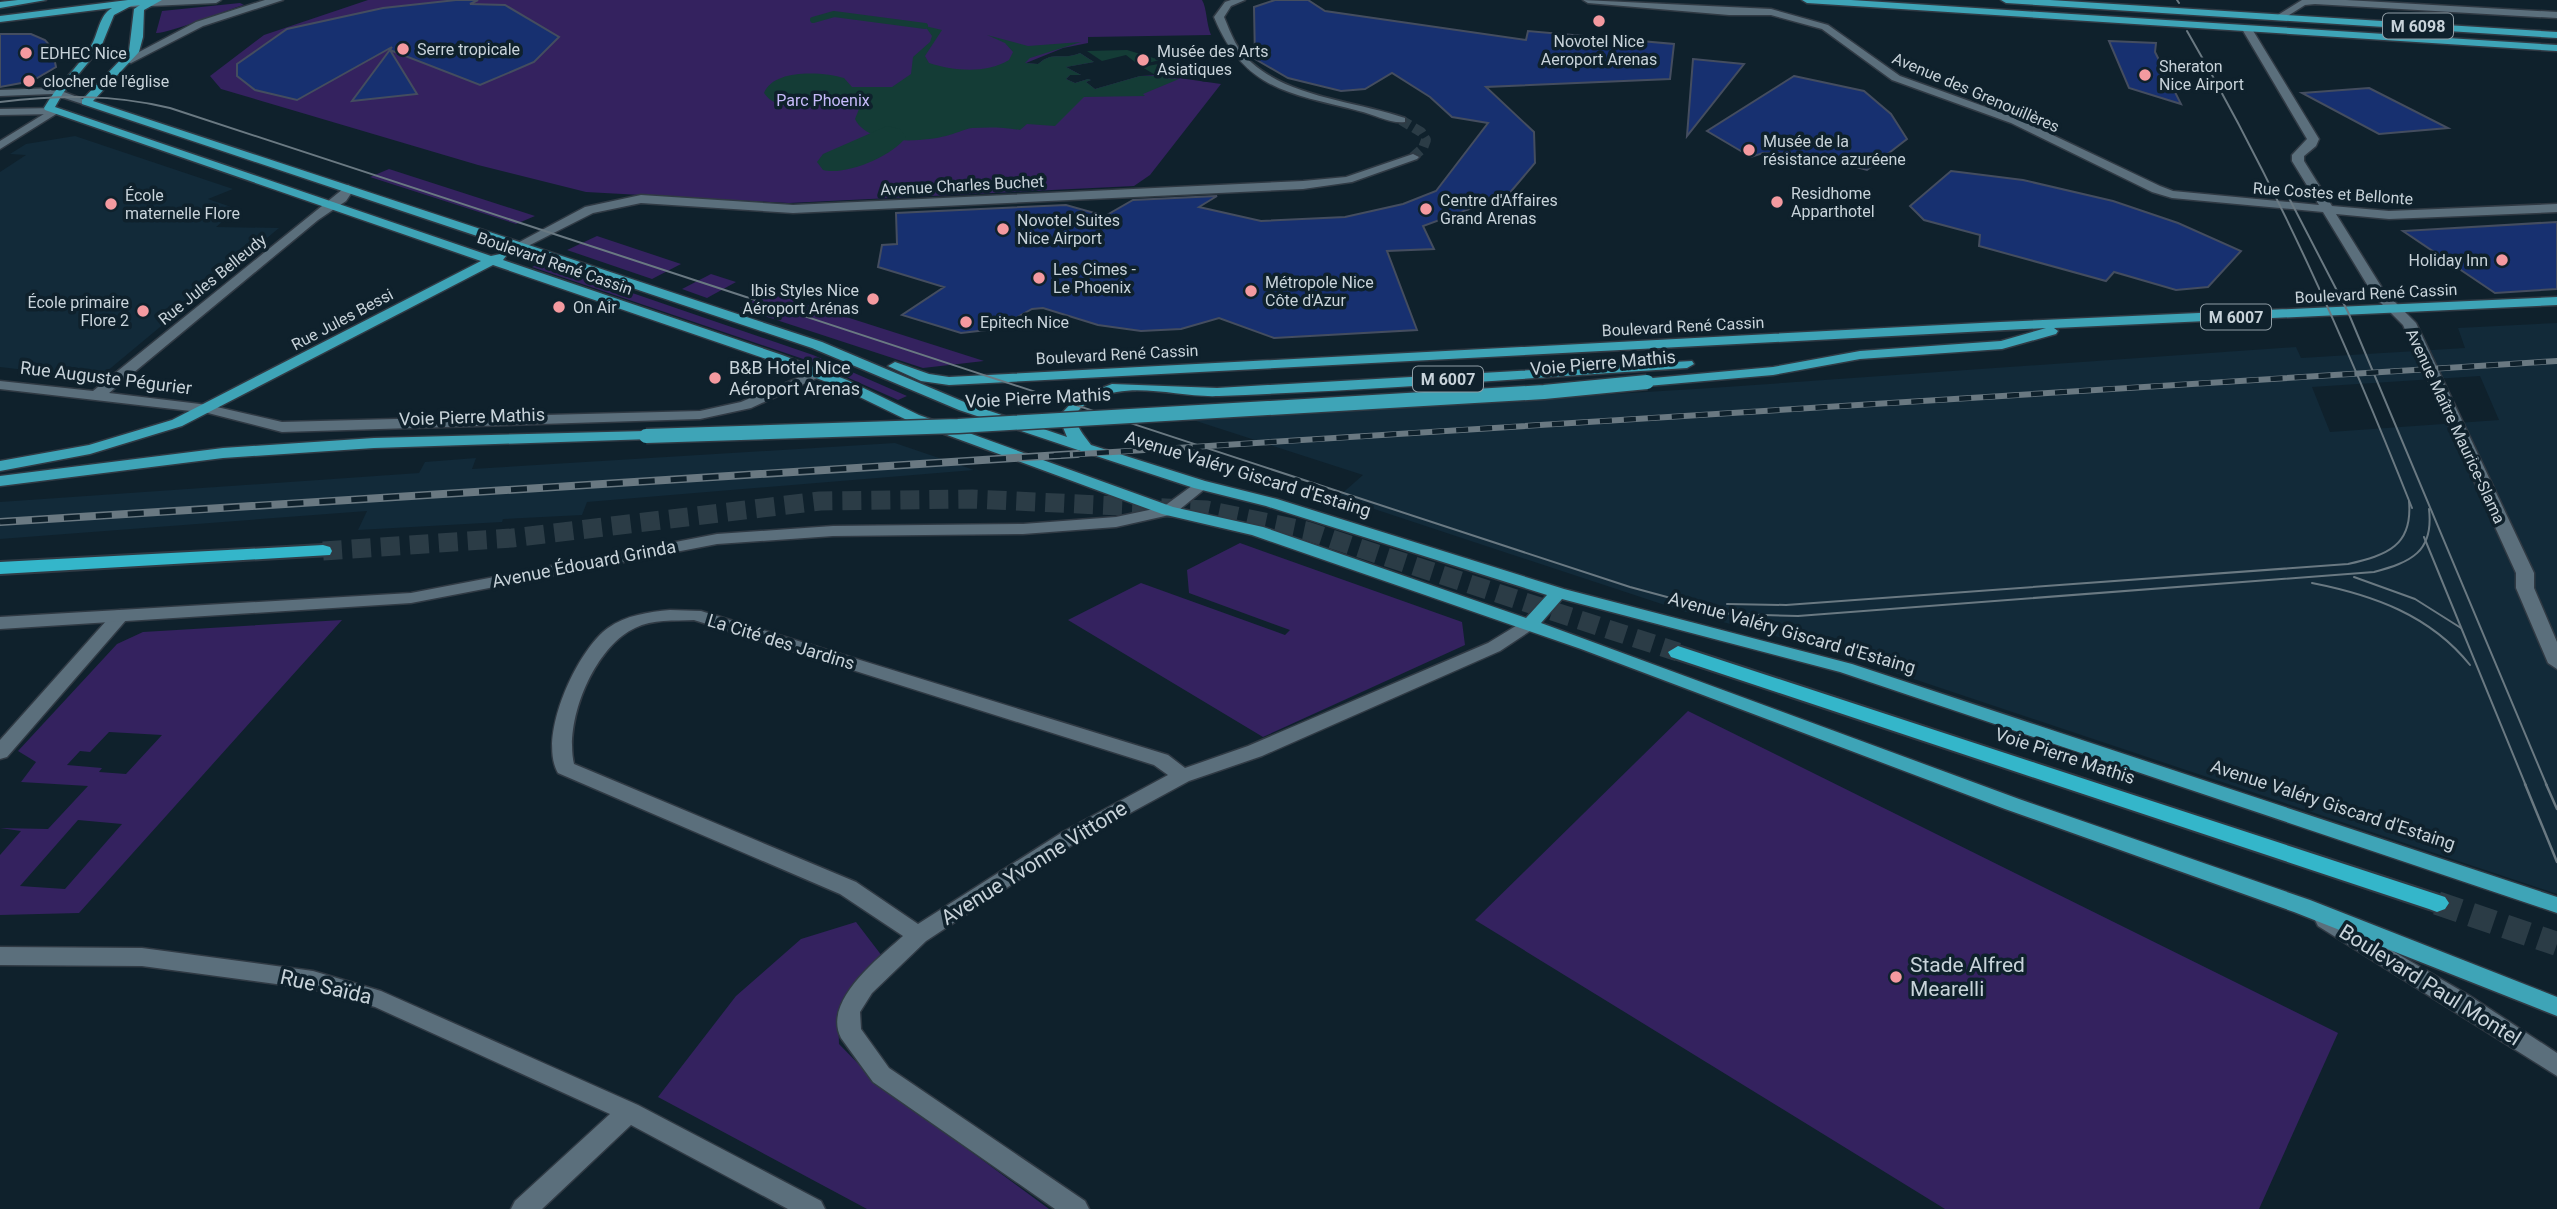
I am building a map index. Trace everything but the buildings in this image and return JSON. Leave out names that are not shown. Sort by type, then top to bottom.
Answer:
[{"type":"highway","points":[[0,568],[323,551]]},
{"type":"highway","name":"Voie Pierre Mathis","points":[[1678,652],[2437,903]]},
{"type":"main road","points":[[0,5],[41,0]]},
{"type":"main road","name":"M 6098","points":[[1807,0],[2115,20],[2252,35],[2557,48]]},
{"type":"main road","name":"M 6098","points":[[2006,0],[2557,35]]},
{"type":"main road","points":[[130,2],[108,15],[96,47],[48,106],[56,111],[86,102],[127,61],[137,44],[139,9],[155,1]]},
{"type":"main road","points":[[0,19],[130,2]]},
{"type":"main road","points":[[88,8],[101,10],[108,15]]},
{"type":"main road","points":[[2115,20],[2241,23],[2278,18]]},
{"type":"main road","name":"Boulevard René Cassin","points":[[86,102],[817,345],[964,407],[1089,449]]},
{"type":"main road","name":"Boulevard René Cassin","points":[[56,111],[819,374],[914,418],[1168,511]]},
{"type":"main road","name":"Rue Jules Bessi","points":[[0,466],[74,455],[136,439],[208,409],[518,246]]},
{"type":"main road","name":"Boulevard René Cassin","points":[[817,345],[878,359],[926,377],[949,381],[2557,301]]},
{"type":"main road","name":"Voie Pierre Mathis","points":[[0,481],[237,452],[374,443],[971,425],[1544,392],[1773,371],[1860,355],[2002,345],[2074,324]]},
{"type":"main road","name":"M 6007","points":[[1089,449],[1070,435],[1066,423],[1071,409],[1094,394],[1124,388],[1209,392],[1687,364]]},
{"type":"main road","name":"Avenue Valéry Giscard d'Estaing","points":[[1089,449],[1200,485],[1271,502],[1558,593],[1846,668],[2557,905]]},
{"type":"main road","points":[[1168,511],[1257,531],[1530,625],[2012,804],[2302,906],[2557,1007]]},
{"type":"main road","points":[[1530,625],[1558,593]]},
{"type":"street","points":[[130,2],[216,0]]},
{"type":"street","points":[[127,61],[172,34],[208,19],[278,0]]},
{"type":"street","points":[[1240,0],[1224,2],[1219,17],[1223,34],[1240,61],[1276,83],[1309,97],[1355,104],[1401,120]]},
{"type":"street","name":"Avenue des Grenouillères","points":[[1588,0],[1717,12],[1772,12],[1825,27],[1865,59],[1896,78],[2015,121],[2156,189],[2190,197]]},
{"type":"street","points":[[2308,0],[2557,15]]},
{"type":"street","points":[[2278,18],[2302,3],[2315,1]]},
{"type":"street","name":"Avenue Maître Maurice-Slama","points":[[2252,35],[2314,139],[2297,158],[2379,293],[2409,323],[2428,358],[2525,573],[2525,588],[2557,663]]},
{"type":"street","name":"Boulevard René Cassin","points":[[0,93],[58,92],[86,102]]},
{"type":"street","points":[[0,146],[56,111]]},
{"type":"street","name":"Boulevard René Cassin","points":[[0,112],[56,111]]},
{"type":"street","name":"Avenue Charles Buchet","points":[[518,246],[589,210],[641,199],[793,209],[1303,185],[1359,177],[1413,157]]},
{"type":"street","name":"Rue Jules Belleudy","points":[[98,395],[342,198],[348,189]]},
{"type":"street","name":"Rue Costes et Bellonte","points":[[2190,197],[2411,216],[2557,208]]},
{"type":"street","name":"Rue Auguste Pégurier","points":[[0,385],[208,409],[282,427],[724,413],[819,374]]},
{"type":"street","points":[[1168,511],[1200,485]]},
{"type":"street","name":"Avenue Édouard Grinda","points":[[0,623],[411,598],[717,539],[832,531],[1023,529],[1116,522],[1168,511]]},
{"type":"street","name":"La Cité des Jardins","points":[[918,935],[836,883],[565,768],[558,743],[586,662],[604,638],[636,621],[670,614],[695,615],[1161,760],[1182,776]]},
{"type":"street","points":[[0,752],[121,615]]},
{"type":"street","name":"Avenue Yvonne Vittone","points":[[1076,1209],[881,1075],[849,1031],[849,1011],[864,987],[918,935],[1068,838],[1182,776],[1267,746],[1494,647],[1530,625]]},
{"type":"street","name":"Boulevard Paul Montel","points":[[2302,906],[2462,1003],[2557,1066]]},
{"type":"street","name":"Rue Saïda","points":[[0,956],[142,957],[313,980],[382,1000],[629,1112],[812,1209]]},
{"type":"street","points":[[524,1209],[629,1112]]},
{"type":"shaded area","points":[[925,26],[942,30],[925,56],[929,63],[949,68],[990,68],[1009,60],[1013,52],[1005,43],[987,35],[1028,46],[1081,42],[1030,58],[1025,63],[1038,64],[1049,57],[1080,53],[1094,62],[1066,67],[1081,75],[1070,75],[1066,79],[1075,83],[1091,80],[1086,82],[1095,89],[1140,76],[1157,76],[1142,67],[1164,63],[1169,72],[1163,78],[1179,79],[1143,94],[1145,96],[1084,97],[1055,126],[1027,124],[1020,130],[972,128],[936,138],[910,140],[883,138],[871,134],[855,119],[859,109],[840,103],[844,100],[792,105],[772,101],[764,93],[769,85],[778,79],[800,74],[824,74],[844,78],[852,87],[892,87],[911,74],[913,57],[930,42],[932,36]]},
{"type":"shaded area","points":[[1127,50],[1160,60],[1139,65],[1126,55],[1102,61],[1087,51]]},
{"type":"shaded area","points":[[75,136],[233,189],[208,199],[237,209],[216,227],[279,228],[106,372],[84,377],[0,367],[0,172],[26,155],[10,154],[26,144]]},
{"type":"shaded area","points":[[2557,323],[2557,894],[1830,651],[1686,612],[1338,497],[1363,475],[1193,420],[1711,388],[2296,347],[2301,358],[2465,348],[2458,328]],"holes":[[[2480,376],[2499,420],[2330,432],[2312,387]]]},
{"type":"shaded area","points":[[895,443],[974,470],[587,502],[582,515],[503,519],[502,522],[358,530],[367,511],[0,539],[0,502],[419,473],[425,462],[476,458],[472,469]]},
{"type":"green space","name":"Parc Phoenix","points":[[368,0],[1202,0],[1211,35],[1088,37],[1088,43],[1063,48],[1026,63],[1038,64],[1049,57],[1080,53],[1094,62],[1066,67],[1081,75],[1070,75],[1066,79],[1075,83],[1091,80],[1086,82],[1095,89],[1140,76],[1158,75],[1221,84],[1150,175],[1134,186],[789,203],[586,192],[478,165],[221,89],[210,76],[264,35]]},
{"type":"green space","points":[[240,3],[244,5],[156,33],[162,11]]},
{"type":"green space","points":[[389,169],[535,216],[516,224],[370,177]]},
{"type":"green space","points":[[597,236],[681,264],[652,279],[567,250]]},
{"type":"green space","points":[[542,262],[813,355],[907,396],[898,400],[815,363],[532,267]]},
{"type":"green space","points":[[711,274],[736,282],[707,298],[682,289]]},
{"type":"green space","points":[[768,292],[984,361],[923,368],[740,308]]},
{"type":"green space","points":[[1240,543],[1462,622],[1465,645],[1263,737],[1068,620],[1141,583],[1285,635],[1290,630],[1189,593],[1187,570]]},
{"type":"green space","points":[[342,620],[79,913],[0,915],[0,855],[21,831],[0,828],[48,829],[88,786],[21,782],[36,762],[18,751],[117,644],[143,632]],"holes":[[[109,732],[162,735],[126,774],[99,772],[102,768],[67,765],[80,751],[90,752]],[[78,820],[122,824],[65,889],[20,886]]]},
{"type":"green space","name":"Stade Alfred Mearelli","points":[[1688,711],[2338,1033],[2259,1209],[1945,1209],[1475,920]]},
{"type":"green space","points":[[856,922],[882,956],[838,1010],[839,1044],[875,1081],[1049,1209],[867,1209],[658,1097],[736,996],[801,939]]},
{"type":"waterway","points":[[813,20],[834,14],[925,26]]},
{"type":"waterway","points":[[837,162],[887,137]]},
{"type":"tunnel","points":[[1401,120],[1421,132],[1426,140],[1423,148],[1413,157]]},
{"type":"tunnel","points":[[323,551],[512,538],[820,501],[972,499],[1207,510],[1307,531],[1678,652]]},
{"type":"tunnel","points":[[2437,903],[2557,944]]},
{"type":"tram line","points":[[2187,31],[2251,147],[2309,265],[2412,508]]},
{"type":"tram line","points":[[0,102],[85,97],[128,100],[170,108],[1630,587],[1730,614],[1798,616],[2374,572],[2409,559],[2426,541]]},
{"type":"tram line","points":[[2289,198],[2348,312],[2547,786]]},
{"type":"tram line","points":[[1727,604],[1786,605],[2348,564],[2375,557],[2395,546],[2407,529],[2409,501]]},
{"type":"tram line","points":[[2426,541],[2430,524],[2429,509]]},
{"type":"tram line","points":[[2424,537],[2426,541]]},
{"type":"tram line","points":[[2426,541],[2526,786]]},
{"type":"tram line","points":[[2354,577],[2415,599],[2461,628]]},
{"type":"tram line","points":[[2312,583],[2378,601],[2419,620],[2437,633],[2470,665]]},
{"type":"tram line","points":[[2525,784],[2557,862]]},
{"type":"tram line","points":[[2546,784],[2557,809]]},
{"type":"railway","points":[[1049,456],[2557,361]]},
{"type":"railway","points":[[0,522],[1077,454]]},
{"type":"place","name":"Novotel Nice Aeroport Arenas","points":[[1599,21]]},
{"type":"place","name":"Serre tropicale","points":[[403,49]]},
{"type":"place","name":"EDHEC Nice","points":[[26,53]]},
{"type":"place","name":"Musée des Arts Asiatiques","points":[[1143,60]]},
{"type":"place","name":"Sheraton Nice Airport","points":[[2145,75]]},
{"type":"place","name":"clocher de l'église","points":[[29,81]]},
{"type":"place","name":"Musée de la résistance azuréene","points":[[1749,150]]},
{"type":"place","name":"Residhome Apparthotel","points":[[1777,202]]},
{"type":"place","name":"École maternelle Flore","points":[[111,204]]},
{"type":"place","name":"Centre d'Affaires Grand Arenas","points":[[1426,209]]},
{"type":"place","name":"Novotel Suites Nice Airport","points":[[1003,229]]},
{"type":"place","name":"Holiday Inn","points":[[2502,260]]},
{"type":"place","name":"Les Cimes - Le Phoenix","points":[[1039,278]]},
{"type":"place","name":"Métropole Nice Côte d'Azur","points":[[1251,291]]},
{"type":"place","name":"Ibis Styles Nice Aéroport Arénas","points":[[873,299]]},
{"type":"place","name":"On Air","points":[[559,307]]},
{"type":"place","name":"École primaire Flore 2","points":[[143,311]]},
{"type":"place","name":"Epitech Nice","points":[[966,322]]},
{"type":"place","name":"B&B Hotel Nice Aéroport Arenas","points":[[715,378]]},
{"type":"place","name":"Stade Alfred Mearelli","points":[[1896,977]]}]
